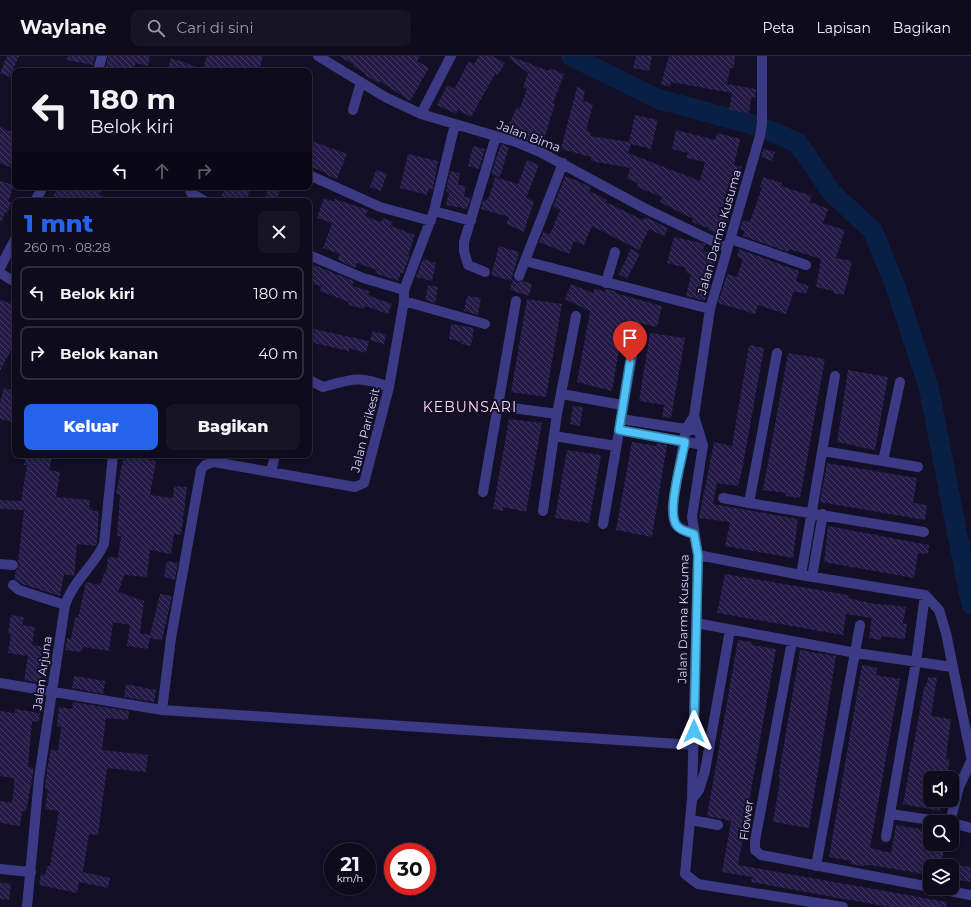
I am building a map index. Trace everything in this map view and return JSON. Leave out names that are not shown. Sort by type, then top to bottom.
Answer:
[{"type":"street","points":[[99,68],[102,56]]},
{"type":"street","name":"Jalan Bima","points":[[318,56],[385,97],[421,114],[516,142],[563,163],[644,208],[729,244],[806,265]]},
{"type":"street","points":[[421,114],[451,56]]},
{"type":"street","name":"Jalan Darma Kusuma","points":[[694,534],[680,529],[676,525],[673,513],[686,429],[694,416],[710,310],[760,136],[762,123],[762,56]]},
{"type":"street","points":[[353,110],[361,82]]},
{"type":"street","name":"Jalan Parikesit","points":[[162,710],[171,638],[202,468],[209,462],[214,462],[355,486],[364,483],[389,387],[404,301],[404,290],[434,211],[455,124]]},
{"type":"street","points":[[485,272],[468,265],[466,262],[464,242],[496,136]]},
{"type":"street","points":[[519,276],[563,163]]},
{"type":"street","points":[[312,176],[380,208],[430,221]]},
{"type":"street","points":[[190,190],[191,193],[200,198]]},
{"type":"street","points":[[434,211],[471,221]]},
{"type":"street","points":[[0,268],[12,246]]},
{"type":"street","points":[[606,282],[615,252]]},
{"type":"street","points":[[312,256],[363,278],[404,290]]},
{"type":"street","points":[[525,261],[710,310]]},
{"type":"street","points":[[0,274],[12,280]]},
{"type":"street","points":[[404,301],[485,324]]},
{"type":"street","points":[[483,492],[516,301]]},
{"type":"street","points":[[543,511],[557,414],[576,316]]},
{"type":"street","points":[[604,524],[622,405],[636,333]]},
{"type":"street","points":[[749,503],[777,353]]},
{"type":"street","points":[[801,575],[835,376]]},
{"type":"street","points":[[312,382],[323,387],[354,378],[360,378],[374,381],[389,387]]},
{"type":"street","points":[[883,461],[900,382]]},
{"type":"street","points":[[562,394],[622,405]]},
{"type":"street","points":[[498,406],[557,414]]},
{"type":"street","name":"Jalan Darma Kusuma","points":[[694,416],[700,430],[703,445],[692,517],[698,555],[692,799],[685,874],[698,884],[843,907]]},
{"type":"street","points":[[621,418],[700,430]]},
{"type":"street","points":[[619,430],[703,445]]},
{"type":"street","points":[[554,436],[616,446]]},
{"type":"street","points":[[822,451],[918,468]]},
{"type":"street","name":"Jalan Arjuna","points":[[27,907],[39,778],[65,605],[73,587],[100,554],[104,544],[113,458]]},
{"type":"street","points":[[271,472],[274,458]]},
{"type":"street","points":[[723,498],[924,532]]},
{"type":"street","points":[[812,577],[823,514]]},
{"type":"street","points":[[698,555],[812,577],[925,595],[938,610],[941,617],[971,756]]},
{"type":"street","points":[[0,564],[13,565]]},
{"type":"street","points":[[13,585],[19,590],[65,605]]},
{"type":"street","points":[[886,837],[916,662],[925,595]]},
{"type":"street","points":[[696,623],[856,653],[952,667]]},
{"type":"street","points":[[816,866],[860,625]]},
{"type":"street","points":[[692,799],[699,790],[704,771],[730,630]]},
{"type":"street","name":"Flower","points":[[792,641],[755,841],[756,850],[761,855],[923,886]]},
{"type":"street","points":[[0,683],[53,690],[162,710],[694,745]]},
{"type":"street","points":[[953,815],[958,787],[971,761]]},
{"type":"street","points":[[890,814],[923,819]]},
{"type":"street","points":[[691,820],[718,825]]},
{"type":"street","points":[[959,825],[971,828]]},
{"type":"street","points":[[0,869],[31,872]]},
{"type":"street","points":[[959,893],[971,895]]},
{"type":"building","points":[[7,56],[19,56],[14,68],[12,68],[10,77],[0,73]]},
{"type":"building","points":[[68,56],[95,56],[93,65],[67,60]]},
{"type":"building","points":[[108,56],[150,56],[148,66],[136,63],[134,68],[106,68]]},
{"type":"building","points":[[207,56],[263,56],[260,68],[203,68]]},
{"type":"building","points":[[339,56],[420,56],[417,61],[429,68],[410,101],[380,81],[379,83],[365,75],[366,74],[353,66],[354,65]]},
{"type":"building","points":[[479,56],[492,56],[505,63],[498,75],[495,74],[471,117],[458,110],[456,114],[437,105],[447,85],[454,89],[469,61],[474,64]]},
{"type":"building","points":[[510,56],[549,71],[550,68],[564,74],[553,103],[555,104],[544,139],[532,136],[530,141],[506,132],[517,107],[520,108],[527,89],[523,87],[528,73],[509,58]]},
{"type":"building","points":[[636,56],[652,56],[649,71],[633,68]]},
{"type":"building","points":[[669,56],[735,56],[734,68],[730,68],[727,84],[756,89],[755,97],[751,98],[749,113],[729,110],[732,93],[671,82],[670,87],[661,84]]},
{"type":"building","points":[[171,58],[200,68],[168,68]]},
{"type":"building","points":[[577,87],[585,90],[583,101],[593,104],[586,131],[591,132],[590,136],[629,142],[635,115],[658,120],[651,149],[631,144],[628,153],[700,181],[705,162],[686,158],[688,153],[672,149],[676,130],[715,140],[717,133],[740,139],[734,165],[742,167],[739,177],[736,176],[729,199],[727,199],[720,217],[729,220],[723,236],[692,222],[693,219],[660,202],[662,197],[637,187],[638,183],[627,179],[630,168],[591,161],[591,157],[561,149]]},
{"type":"building","points":[[0,126],[12,132],[12,168],[0,163]]},
{"type":"building","points":[[312,141],[347,154],[337,179],[327,175],[327,173],[312,167]]},
{"type":"building","points":[[501,144],[509,147],[500,177],[491,174]]},
{"type":"building","points":[[473,146],[485,149],[479,169],[468,166]]},
{"type":"building","points":[[763,149],[775,152],[772,161],[761,157]]},
{"type":"building","points":[[408,154],[438,161],[433,189],[429,188],[427,195],[400,188]]},
{"type":"building","points":[[527,160],[539,165],[526,198],[534,201],[524,232],[506,224],[509,217],[481,209],[483,200],[486,201],[487,198],[489,198],[495,177],[518,184]]},
{"type":"building","points":[[376,170],[387,174],[381,191],[370,187]]},
{"type":"building","points":[[450,171],[460,173],[458,185],[466,186],[464,197],[471,198],[467,209],[446,205],[449,192],[446,191]]},
{"type":"building","points":[[565,176],[591,187],[589,191],[607,200],[606,202],[643,220],[645,217],[668,228],[664,236],[649,229],[639,250],[592,226],[584,245],[574,241],[569,254],[539,242],[543,232],[550,234],[560,210],[553,207]]},
{"type":"building","points":[[763,177],[782,183],[781,186],[812,196],[810,202],[828,209],[823,223],[845,230],[836,258],[852,261],[844,295],[816,287],[821,259],[789,249],[788,252],[743,236],[745,231],[740,229],[743,220],[750,222],[762,187],[760,187]]},
{"type":"building","points":[[0,181],[12,184],[12,190],[8,202],[11,202],[7,213],[5,212],[2,221],[0,221]]},
{"type":"building","points":[[56,190],[101,190],[99,194],[106,198],[53,198]]},
{"type":"building","points":[[224,190],[250,190],[247,198],[221,198]]},
{"type":"building","points":[[268,190],[280,190],[277,198],[265,198]]},
{"type":"building","points":[[324,198],[334,202],[335,199],[368,210],[365,216],[381,222],[383,218],[393,222],[391,226],[415,235],[408,256],[410,256],[398,281],[375,273],[377,270],[357,263],[355,268],[338,260],[340,254],[323,248],[332,223],[317,218]]},
{"type":"building","points":[[674,237],[705,244],[703,251],[717,255],[705,301],[686,296],[691,274],[685,272],[686,268],[667,263]]},
{"type":"building","points":[[499,246],[519,252],[511,281],[491,275]]},
{"type":"building","points":[[631,249],[640,254],[627,279],[619,274]]},
{"type":"building","points":[[739,249],[799,271],[796,281],[809,286],[806,294],[794,291],[786,314],[758,305],[755,314],[718,303],[727,274],[737,277],[743,259],[737,257]]},
{"type":"building","points":[[423,259],[436,263],[432,281],[416,277]]},
{"type":"building","points":[[314,265],[354,281],[352,286],[369,291],[368,295],[392,304],[388,314],[365,306],[364,309],[348,305],[349,302],[320,291],[321,286],[312,284],[312,272]]},
{"type":"building","points":[[513,279],[517,282],[523,281],[532,284],[529,296],[510,290]]},
{"type":"building","points":[[571,284],[593,293],[595,288],[605,292],[606,289],[608,289],[615,291],[615,293],[662,306],[657,327],[624,320],[612,391],[577,382],[590,311],[565,299]]},
{"type":"building","points":[[428,285],[438,287],[435,303],[425,300]]},
{"type":"building","points":[[467,296],[481,298],[478,315],[464,311]]},
{"type":"building","points":[[0,299],[12,305],[12,349],[0,371]]},
{"type":"building","points":[[527,299],[562,304],[546,397],[511,392]]},
{"type":"building","points":[[451,324],[474,328],[471,346],[449,339]]},
{"type":"building","points":[[312,329],[369,341],[366,353],[349,348],[349,351],[312,343]]},
{"type":"building","points":[[373,331],[386,335],[384,344],[370,340]]},
{"type":"building","points":[[650,333],[685,338],[671,418],[662,417],[664,405],[639,401]]},
{"type":"building","points":[[749,345],[764,348],[742,470],[738,486],[717,483],[713,504],[798,519],[793,558],[725,546],[730,522],[699,518],[714,442],[732,446]]},
{"type":"building","points":[[788,353],[825,359],[800,498],[786,496],[786,493],[763,490]]},
{"type":"building","points":[[848,370],[888,377],[875,450],[837,442]]},
{"type":"building","points":[[4,388],[12,390],[12,422],[0,419],[0,402]]},
{"type":"building","points":[[573,406],[583,407],[580,426],[570,424]]},
{"type":"building","points":[[509,419],[542,423],[526,512],[503,507],[503,511],[493,509]]},
{"type":"building","points":[[632,442],[656,446],[657,443],[667,445],[652,537],[616,530]]},
{"type":"building","points":[[567,450],[601,455],[589,523],[555,518]]},
{"type":"building","points":[[25,458],[52,458],[49,470],[60,472],[56,497],[90,500],[89,506],[94,511],[99,511],[96,546],[77,544],[74,576],[64,574],[60,596],[22,584],[14,579],[19,566],[18,561],[24,510],[0,509],[0,500],[21,501],[27,465],[24,465]]},
{"type":"building","points":[[123,458],[140,458],[156,461],[150,495],[173,498],[174,486],[187,487],[181,535],[174,534],[171,554],[150,550],[147,577],[124,575],[119,590],[119,592],[144,601],[140,633],[150,635],[160,594],[172,596],[162,640],[150,638],[148,649],[127,646],[130,625],[113,622],[109,651],[83,647],[82,652],[65,650],[67,638],[71,639],[75,617],[78,618],[86,582],[98,585],[98,583],[101,584],[104,573],[106,574],[108,557],[118,558],[121,536],[117,536],[120,495],[116,494]]},
{"type":"building","points":[[827,463],[917,478],[913,503],[927,505],[925,520],[820,502]]},
{"type":"building","points":[[828,526],[929,545],[928,554],[918,553],[914,578],[824,562]]},
{"type":"building","points":[[167,561],[178,563],[175,580],[164,577]]},
{"type":"building","points":[[725,574],[848,595],[848,598],[870,603],[906,607],[903,624],[907,624],[905,639],[881,636],[881,640],[869,638],[872,618],[846,614],[843,635],[717,613]]},
{"type":"building","points":[[11,615],[24,617],[22,625],[35,627],[32,645],[52,648],[44,684],[24,680],[28,656],[8,653],[11,634],[8,634]]},
{"type":"building","points":[[738,640],[752,642],[751,645],[776,649],[738,865],[947,902],[946,907],[889,907],[751,882],[752,877],[722,872],[731,821],[707,816]]},
{"type":"building","points":[[800,650],[836,656],[809,828],[773,822],[780,781],[779,773]]},
{"type":"building","points":[[862,665],[877,668],[876,675],[900,679],[870,848],[891,853],[896,825],[922,829],[923,851],[944,851],[942,859],[923,859],[923,874],[870,865],[861,866],[851,864],[851,861],[829,857]]},
{"type":"building","points":[[74,676],[105,681],[103,694],[72,688]]},
{"type":"building","points":[[928,677],[937,678],[931,716],[951,719],[946,759],[950,760],[948,771],[923,771],[923,807],[940,807],[940,811],[903,804],[924,687],[926,687]]},
{"type":"building","points":[[126,684],[156,690],[154,702],[124,697]]},
{"type":"building","points":[[73,702],[129,711],[128,720],[106,718],[102,750],[148,755],[146,772],[107,768],[98,835],[89,834],[83,872],[110,878],[108,888],[79,882],[77,893],[39,885],[41,874],[45,875],[47,866],[50,866],[59,811],[45,809],[48,790],[45,788],[47,769],[51,750],[58,751],[61,727],[57,726],[59,707],[72,709]]},
{"type":"building","points":[[15,709],[40,713],[39,722],[32,721],[28,767],[34,768],[26,812],[22,811],[20,826],[0,823],[0,801],[12,803],[14,778],[0,776],[0,711],[15,713]]},
{"type":"building","points":[[959,865],[971,867],[971,882],[959,880]]},
{"type":"building","points":[[0,882],[11,884],[9,900],[0,899]]},
{"type":"waterway","points":[[571,56],[658,99],[762,127],[798,143],[832,193],[873,231],[896,288],[929,389],[971,604]]},
{"type":"district","name":"KEBUNSARI","points":[[470,407]]},
{"type":"route","points":[[630,362],[619,430],[685,442],[673,503],[673,513],[676,525],[680,529],[694,534],[698,555],[696,578],[694,731]]}]
